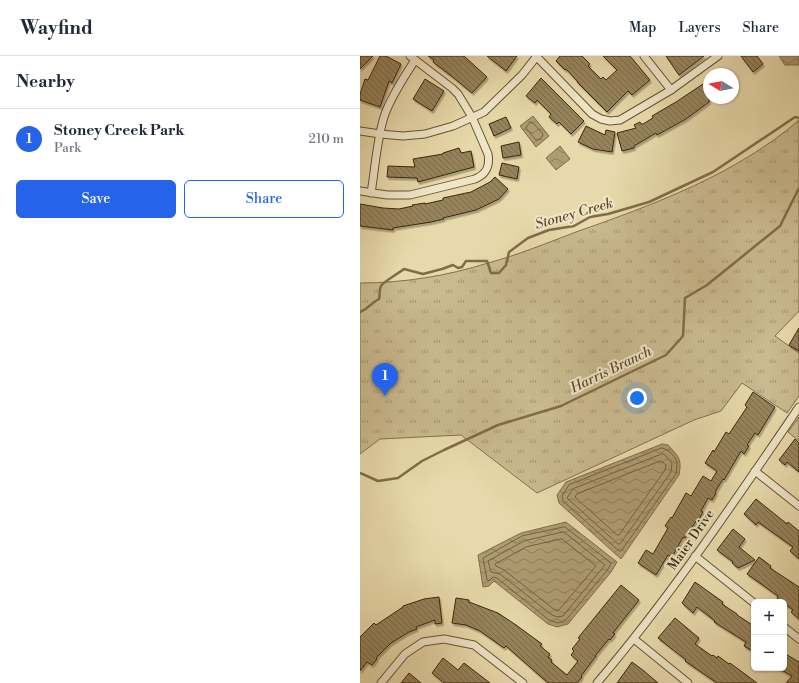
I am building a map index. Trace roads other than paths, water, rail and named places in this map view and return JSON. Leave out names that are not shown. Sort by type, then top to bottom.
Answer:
[{"type":"street","points":[[360,131],[403,136],[424,134],[453,126],[484,112],[522,75],[536,56],[592,114],[601,119],[610,121],[620,120],[671,90],[718,56]]},
{"type":"street","points":[[644,56],[671,90]]},
{"type":"street","points":[[360,191],[371,193],[387,195],[410,195],[468,181],[481,176],[487,170],[489,162],[488,154],[463,100],[452,88],[412,58],[385,115],[380,134],[371,193]]},
{"type":"street","name":"Maier Drive","points":[[597,683],[634,639],[695,556],[799,407]]},
{"type":"street","points":[[755,471],[799,506]]},
{"type":"street","points":[[695,556],[751,601]]},
{"type":"street","points":[[787,629],[799,639]]},
{"type":"street","points":[[381,683],[404,654],[423,642],[444,639],[474,645],[523,683]]},
{"type":"street","points":[[634,639],[688,683]]},
{"type":"water","points":[[779,56],[799,56],[799,65],[785,65]]},
{"type":"water","points":[[533,116],[549,136],[536,147],[520,126]]},
{"type":"water","points":[[560,146],[570,159],[556,170],[546,158]]},
{"type":"water","points":[[662,444],[668,445],[679,458],[679,475],[621,559],[559,503],[557,495],[566,482]]},
{"type":"water","points":[[566,522],[617,562],[611,572],[568,624],[557,627],[548,624],[494,581],[489,586],[483,587],[478,555],[521,533]]},
{"type":"waterway","name":"Stoney Creek","points":[[360,312],[379,299],[382,284],[404,269],[423,274],[453,265],[458,268],[462,267],[466,261],[487,261],[491,273],[499,273],[506,265],[509,252],[528,238],[549,230],[574,226],[590,217],[608,214],[649,202],[713,172],[795,117],[799,118]]},
{"type":"waterway","name":"Harris Branch","points":[[360,473],[378,481],[398,478],[422,461],[498,425],[561,406],[666,355],[683,336],[685,298],[707,285],[780,226],[799,188]]},
{"type":"place","name":"Stoney Creek Park","points":[[385,396]]}]
